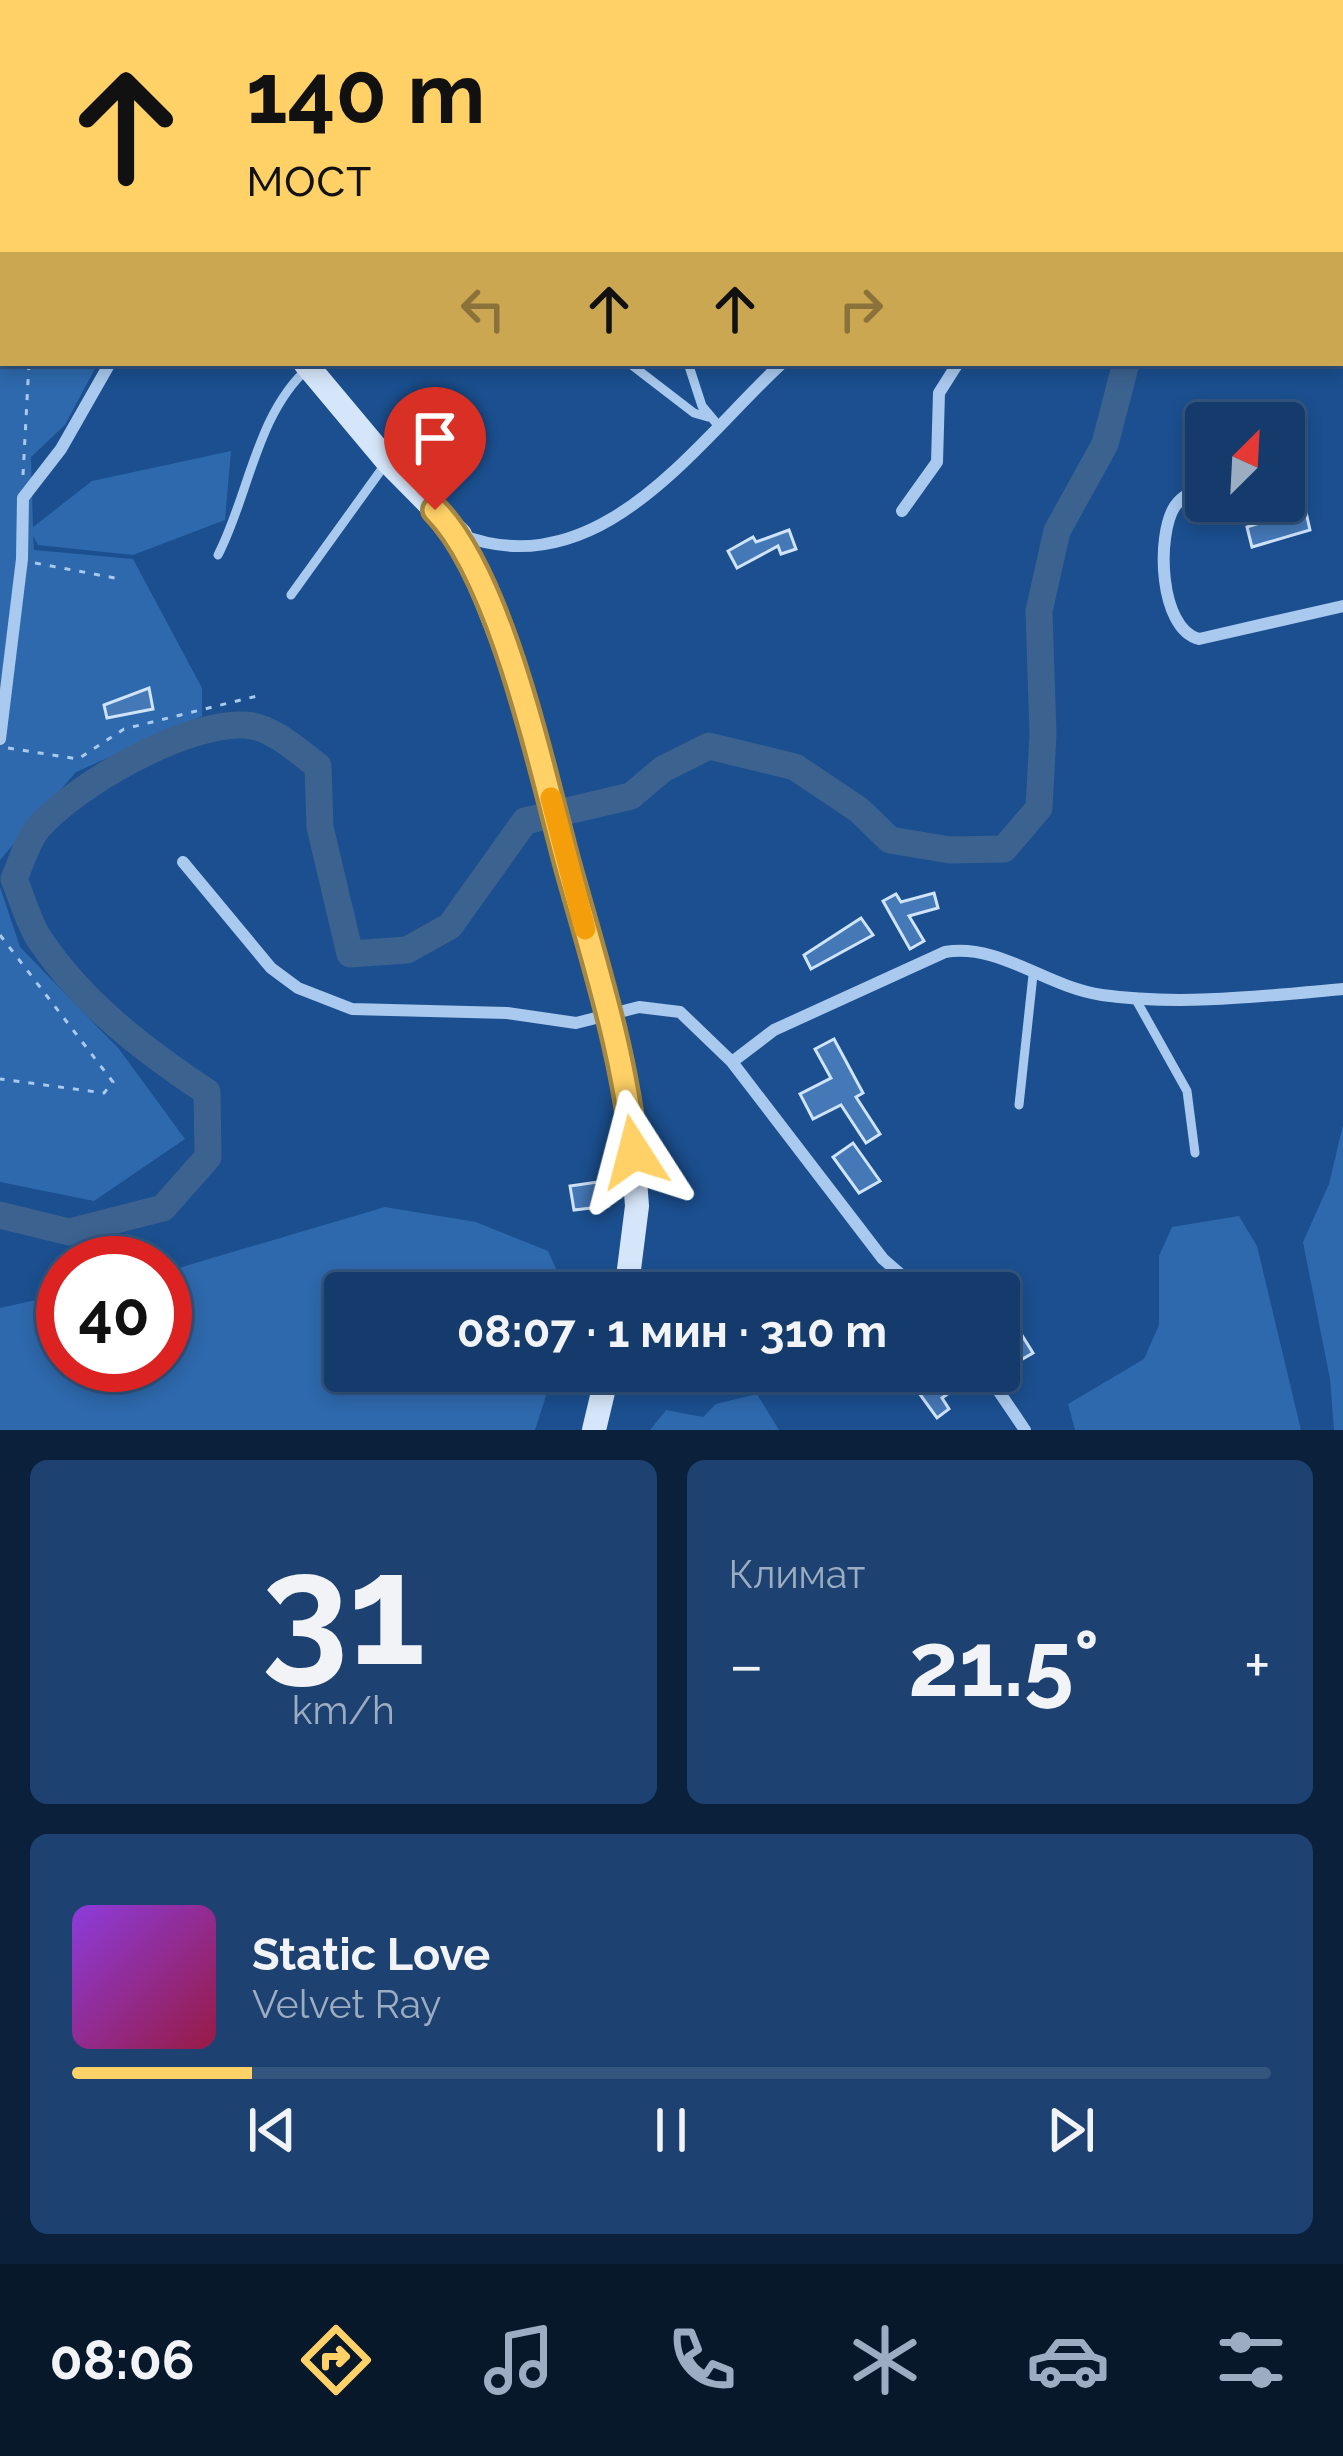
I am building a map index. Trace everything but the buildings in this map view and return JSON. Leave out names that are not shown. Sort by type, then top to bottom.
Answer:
[{"type":"street","points":[[0,743],[22,559],[23,498],[61,449],[108,366]]},
{"type":"street","points":[[460,535],[502,548],[554,546],[628,512],[713,421],[778,366]]},
{"type":"street","points":[[902,511],[937,462],[939,394],[956,366]]},
{"type":"street","points":[[315,368],[387,461],[460,535],[514,671],[609,1018],[632,1127],[637,1206],[629,1272]]},
{"type":"street","points":[[1185,495],[1168,520],[1166,607],[1183,633],[1199,639],[1343,606]]},
{"type":"street","points":[[183,862],[271,968],[328,1002],[379,1013],[507,1013],[576,1023],[639,1007],[680,1012],[732,1062],[883,1259],[898,1272]]},
{"type":"street","points":[[732,1062],[774,1030],[945,952],[976,948],[1059,987],[1135,998],[1343,989]]},
{"type":"street","points":[[594,1430],[603,1392]]},
{"type":"street","points":[[999,1392],[1025,1430]]},
{"type":"lane","points":[[633,366],[694,413],[713,421]]},
{"type":"lane","points":[[689,366],[713,421]]},
{"type":"lane","points":[[218,555],[261,442],[287,392],[315,368]]},
{"type":"lane","points":[[291,595],[387,461]]},
{"type":"lane","points":[[1019,1106],[1033,975]]},
{"type":"lane","points":[[1135,998],[1191,1100],[1195,1153]]},
{"type":"path","points":[[23,498],[28,366]]},
{"type":"path","points":[[22,559],[115,578]]},
{"type":"path","points":[[0,743],[78,759],[124,730],[257,695]]},
{"type":"path","points":[[0,935],[113,1082],[104,1093],[0,1079]]},
{"type":"shaded area","points":[[0,366],[96,366],[65,425],[31,457],[33,527],[92,481],[231,451],[225,520],[133,555],[38,545],[33,536],[34,550],[133,559],[202,688],[202,716],[76,772],[0,860]]},
{"type":"shaded area","points":[[0,887],[20,947],[119,1049],[185,1139],[94,1201],[0,1182]]},
{"type":"shaded area","points":[[1343,1125],[1343,1430],[1334,1430],[1330,1379],[1303,1242],[1329,1184]]},
{"type":"shaded area","points":[[385,1207],[476,1222],[548,1251],[558,1272],[324,1272],[324,1392],[547,1392],[535,1430],[0,1430],[0,1308],[36,1300],[36,1392],[192,1392],[192,1264]]},
{"type":"shaded area","points":[[1239,1216],[1257,1246],[1301,1430],[1075,1430],[1068,1404],[1144,1359],[1159,1325],[1159,1256],[1172,1227]]},
{"type":"shaded area","points":[[757,1394],[779,1430],[650,1430],[666,1410],[703,1417],[716,1404]]},
{"type":"waterway","points":[[0,1215],[69,1232],[163,1208],[208,1157],[207,1092],[138,1042],[75,985],[36,933],[14,879],[34,833],[78,793],[134,759],[193,734],[255,726],[284,740],[318,766],[320,827],[350,954],[407,950],[450,926],[525,821],[631,796],[663,769],[709,746],[795,767],[859,810],[890,840],[950,850],[1004,849],[1039,808],[1043,734],[1039,611],[1057,531],[1105,444],[1125,366]]},
{"type":"slow traffic","points":[[551,798],[585,929]]},
{"type":"route","points":[[435,510],[460,535],[514,671],[609,1018],[634,1152]]}]
